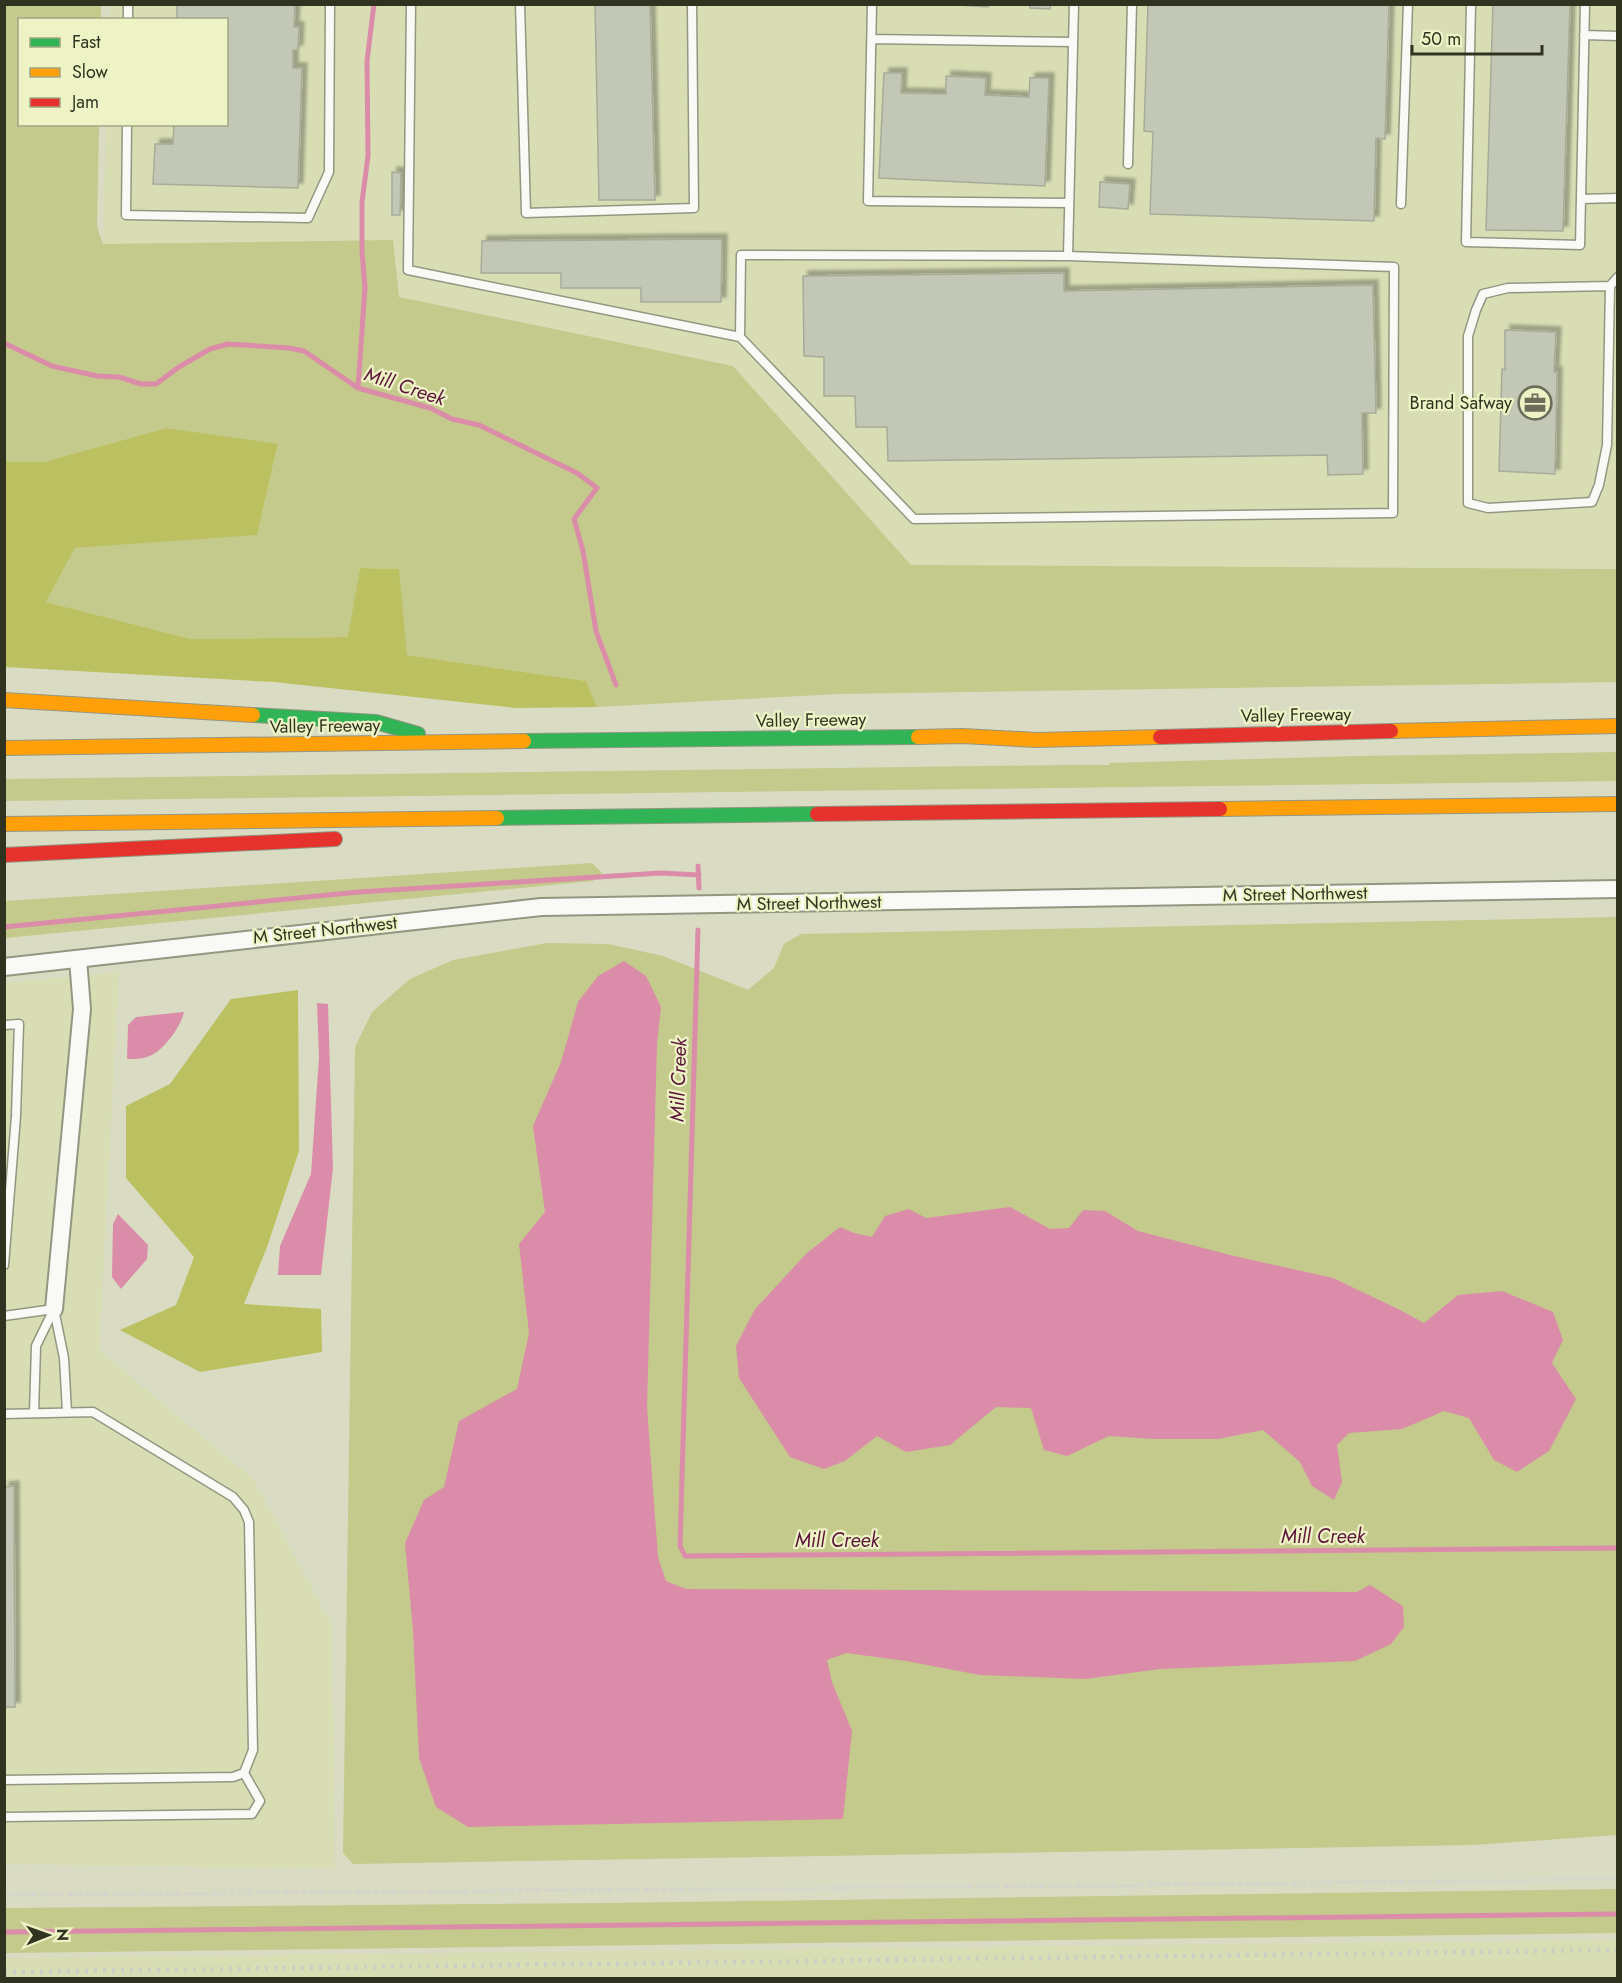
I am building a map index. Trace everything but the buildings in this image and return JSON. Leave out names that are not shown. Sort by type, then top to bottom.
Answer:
[{"type":"highway","points":[[4,700],[376,722],[446,743]]},
{"type":"highway","name":"Valley Freeway","points":[[4,748],[962,736],[1037,740],[1617,726]]},
{"type":"highway","points":[[4,825],[1617,804]]},
{"type":"highway","points":[[467,832],[822,815]]},
{"type":"highway","points":[[4,855],[348,838]]},
{"type":"street","name":"M Street Northwest","points":[[4,967],[315,931],[541,908],[1617,889]]},
{"type":"street","points":[[54,1309],[82,1008],[78,959]]},
{"type":"lane","points":[[127,126],[126,215],[308,218],[329,172],[330,4]]},
{"type":"lane","points":[[411,4],[408,270],[741,337],[914,519],[1393,513],[1394,267],[1068,256],[741,255],[741,337]]},
{"type":"lane","points":[[520,4],[526,213],[694,208],[692,4]]},
{"type":"lane","points":[[872,4],[868,201],[1069,203]]},
{"type":"lane","points":[[1068,256],[1074,4]]},
{"type":"lane","points":[[1128,164],[1132,4]]},
{"type":"lane","points":[[1401,204],[1408,4]]},
{"type":"lane","points":[[1471,4],[1466,242],[1580,245],[1585,4]]},
{"type":"lane","points":[[1584,35],[1617,36]]},
{"type":"lane","points":[[872,39],[1073,42]]},
{"type":"lane","points":[[1581,199],[1617,198]]},
{"type":"lane","points":[[1611,286],[1509,288],[1483,294],[1468,336],[1468,503],[1488,508],[1592,502],[1599,485],[1607,445],[1611,286],[1617,277]]},
{"type":"lane","points":[[4,1025],[18,1024],[16,1116],[4,1265]]},
{"type":"lane","points":[[4,1316],[54,1309]]},
{"type":"lane","points":[[54,1309],[64,1358],[67,1412]]},
{"type":"lane","points":[[34,1413],[36,1346],[54,1309]]},
{"type":"lane","points":[[4,1414],[93,1412],[233,1497],[244,1510],[249,1522],[253,1750],[244,1773],[233,1777],[4,1780]]},
{"type":"lane","points":[[4,1817],[252,1814],[260,1801],[244,1773]]},
{"type":"path","points":[[4,1894],[1059,1886],[1617,1879]]},
{"type":"shaded area","points":[[5,5],[101,5],[101,18],[18,18],[18,126],[99,126],[97,227],[103,244],[393,240],[399,297],[733,366],[911,565],[1617,569],[1617,682],[838,694],[597,707],[586,681],[407,655],[398,569],[360,568],[349,637],[191,639],[46,602],[75,548],[257,534],[278,445],[166,428],[44,462],[5,462]]},
{"type":"shaded area","points":[[110,5],[1617,5],[1617,569],[911,565],[733,366],[399,297],[393,240],[103,244],[106,126],[228,126],[228,18],[109,18]]},
{"type":"shaded area","points":[[1618,752],[1617,781],[4,801],[5,779],[1111,765],[1108,763]]},
{"type":"shaded area","points":[[592,863],[602,873],[593,881],[5,938],[5,901]]},
{"type":"shaded area","points":[[1617,917],[1617,1835],[1473,1845],[353,1864],[343,1853],[355,1047],[372,1012],[410,979],[453,960],[547,943],[608,944],[663,956],[748,990],[774,968],[784,944],[801,934]]},
{"type":"shaded area","points":[[624,961],[646,976],[661,1007],[657,1044],[647,1407],[658,1557],[666,1581],[686,1589],[1357,1592],[1370,1585],[1403,1606],[1404,1627],[1391,1644],[1355,1661],[1160,1669],[1085,1679],[980,1675],[906,1661],[846,1653],[827,1660],[832,1682],[852,1731],[843,1819],[468,1827],[436,1807],[419,1758],[413,1631],[405,1543],[424,1500],[444,1487],[459,1421],[517,1389],[529,1333],[519,1244],[545,1212],[533,1126],[561,1062],[578,1002],[598,976]]},
{"type":"shaded area","points":[[119,972],[99,1350],[254,1480],[332,1626],[335,1869],[5,1864],[5,983]]},
{"type":"shaded area","points":[[317,1003],[328,1004],[333,1168],[321,1275],[278,1275],[280,1246],[311,1174],[319,1057]]},
{"type":"shaded area","points":[[184,1012],[175,1032],[153,1055],[127,1059],[128,1025],[136,1017]]},
{"type":"shaded area","points":[[1010,1207],[1050,1229],[1069,1228],[1083,1210],[1105,1211],[1138,1231],[1333,1278],[1424,1323],[1458,1295],[1502,1291],[1553,1312],[1563,1340],[1552,1363],[1576,1399],[1549,1451],[1517,1472],[1494,1460],[1469,1418],[1444,1411],[1402,1429],[1349,1433],[1337,1445],[1342,1482],[1334,1500],[1312,1486],[1300,1462],[1263,1430],[1218,1439],[1109,1436],[1067,1456],[1044,1450],[1031,1408],[996,1407],[950,1445],[906,1452],[877,1436],[845,1461],[824,1469],[790,1457],[739,1378],[736,1346],[755,1309],[807,1253],[840,1227],[872,1237],[885,1216],[909,1209],[926,1218]]},
{"type":"shaded area","points":[[118,1214],[148,1245],[147,1259],[121,1289],[112,1277],[113,1224]]},
{"type":"shaded area","points":[[1617,1889],[1617,1933],[4,1953],[5,1908],[611,1903]]},
{"type":"shaded area","points":[[1617,1940],[1617,1978],[4,1978],[5,1958]]},
{"type":"green space","points":[[166,428],[278,444],[257,535],[75,548],[46,602],[191,639],[348,637],[360,568],[399,569],[407,655],[586,681],[597,707],[516,708],[274,682],[5,667],[5,462],[44,462]]},
{"type":"green space","points":[[298,990],[299,1151],[267,1247],[244,1304],[321,1309],[322,1352],[200,1372],[120,1330],[176,1305],[194,1257],[126,1178],[126,1106],[170,1084],[231,999]]},
{"type":"waterway","points":[[358,388],[365,287],[362,202],[368,156],[367,61],[374,4]]},
{"type":"waterway","name":"Mill Creek","points":[[4,343],[52,366],[97,376],[119,377],[141,384],[156,384],[210,349],[228,344],[304,351],[358,388],[430,408],[452,419],[479,425],[577,473],[597,488],[574,519],[583,551],[596,631],[616,685]]},
{"type":"waterway","name":"Mill Creek","points":[[698,866],[699,888]]},
{"type":"waterway","points":[[4,927],[359,892],[661,873],[699,875]]},
{"type":"waterway","name":"Mill Creek","points":[[698,930],[680,1546],[685,1556],[1618,1548]]},
{"type":"waterway","points":[[4,1932],[1618,1914]]},
{"type":"railway","points":[[4,1972],[1618,1950]]},
{"type":"traffic: fast","points":[[253,715],[376,722],[418,734]]},
{"type":"traffic: fast","points":[[524,741],[918,737]]},
{"type":"traffic: fast","points":[[497,818],[817,814]]},
{"type":"traffic: slow","points":[[4,700],[253,715]]},
{"type":"traffic: slow","points":[[1391,731],[1618,726]]},
{"type":"traffic: slow","points":[[918,737],[962,736],[1037,740],[1160,737]]},
{"type":"traffic: slow","points":[[4,748],[524,741]]},
{"type":"traffic: slow","points":[[1220,809],[1618,804]]},
{"type":"traffic: slow","points":[[4,824],[497,818]]},
{"type":"traffic: jam","points":[[1160,737],[1391,731]]},
{"type":"traffic: jam","points":[[817,814],[1220,809]]},
{"type":"traffic: jam","points":[[4,855],[335,839]]},
{"type":"place","name":"Brand Safway","points":[[1535,403]]}]
